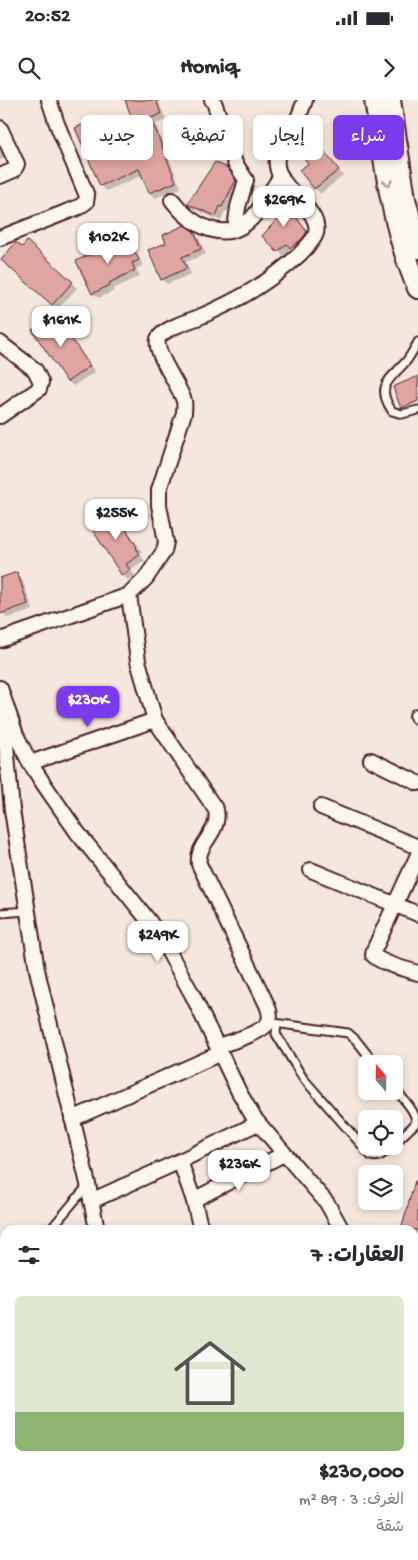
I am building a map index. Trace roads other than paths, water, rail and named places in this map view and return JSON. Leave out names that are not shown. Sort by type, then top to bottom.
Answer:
[{"type":"main road","points":[[375,100],[395,222],[403,251],[418,288]]},
{"type":"main road","points":[[390,100],[405,199],[418,248]]},
{"type":"street","points":[[0,238],[79,207],[86,202],[87,196],[49,100]]},
{"type":"street","points":[[212,100],[235,163],[246,180],[238,207],[236,229]]},
{"type":"street","points":[[0,640],[129,595],[146,578],[164,552],[166,542],[159,505],[159,490],[184,412],[185,403],[158,348],[159,337],[258,288],[287,266],[309,245],[316,233],[316,225],[308,209],[290,190],[281,176],[277,158],[296,124],[305,100]]},
{"type":"street","points":[[0,128],[17,164],[14,170],[0,176]]},
{"type":"street","points":[[172,200],[186,216],[203,227],[214,230],[236,229],[252,218],[281,176]]},
{"type":"street","points":[[0,343],[36,370],[41,382],[39,390],[0,416]]},
{"type":"street","points":[[72,1119],[273,1023],[267,1005],[198,864],[199,852],[216,826],[218,818],[216,810],[154,720],[138,661],[129,595]]},
{"type":"street","points":[[0,689],[16,735],[30,763],[77,832],[149,921],[187,986],[220,1049],[239,1092],[258,1123],[327,1203],[339,1225]]},
{"type":"street","points":[[0,689],[12,810],[37,970],[96,1225]]},
{"type":"street","points":[[30,763],[154,720]]},
{"type":"street","points":[[371,760],[418,782]]},
{"type":"street","points":[[321,807],[418,848]]},
{"type":"street","points":[[418,855],[374,950],[376,959],[418,973]]},
{"type":"street","points":[[311,870],[418,914]]},
{"type":"street","points":[[91,1200],[180,1161],[258,1123]]},
{"type":"street","points":[[194,1201],[203,1194],[284,1154]]},
{"type":"street","points":[[180,1161],[194,1201],[200,1225]]},
{"type":"lane","points":[[418,342],[407,360],[384,386],[384,394],[392,411],[402,414],[418,410]]},
{"type":"lane","points":[[0,913],[28,910]]},
{"type":"lane","points":[[358,1141],[303,1078],[276,1034],[273,1023],[348,1033],[368,1055]]},
{"type":"lane","points":[[403,1100],[416,1118],[416,1123],[403,1135]]},
{"type":"lane","points":[[370,1155],[376,1158],[382,1155]]},
{"type":"lane","points":[[54,1225],[88,1184]]}]
